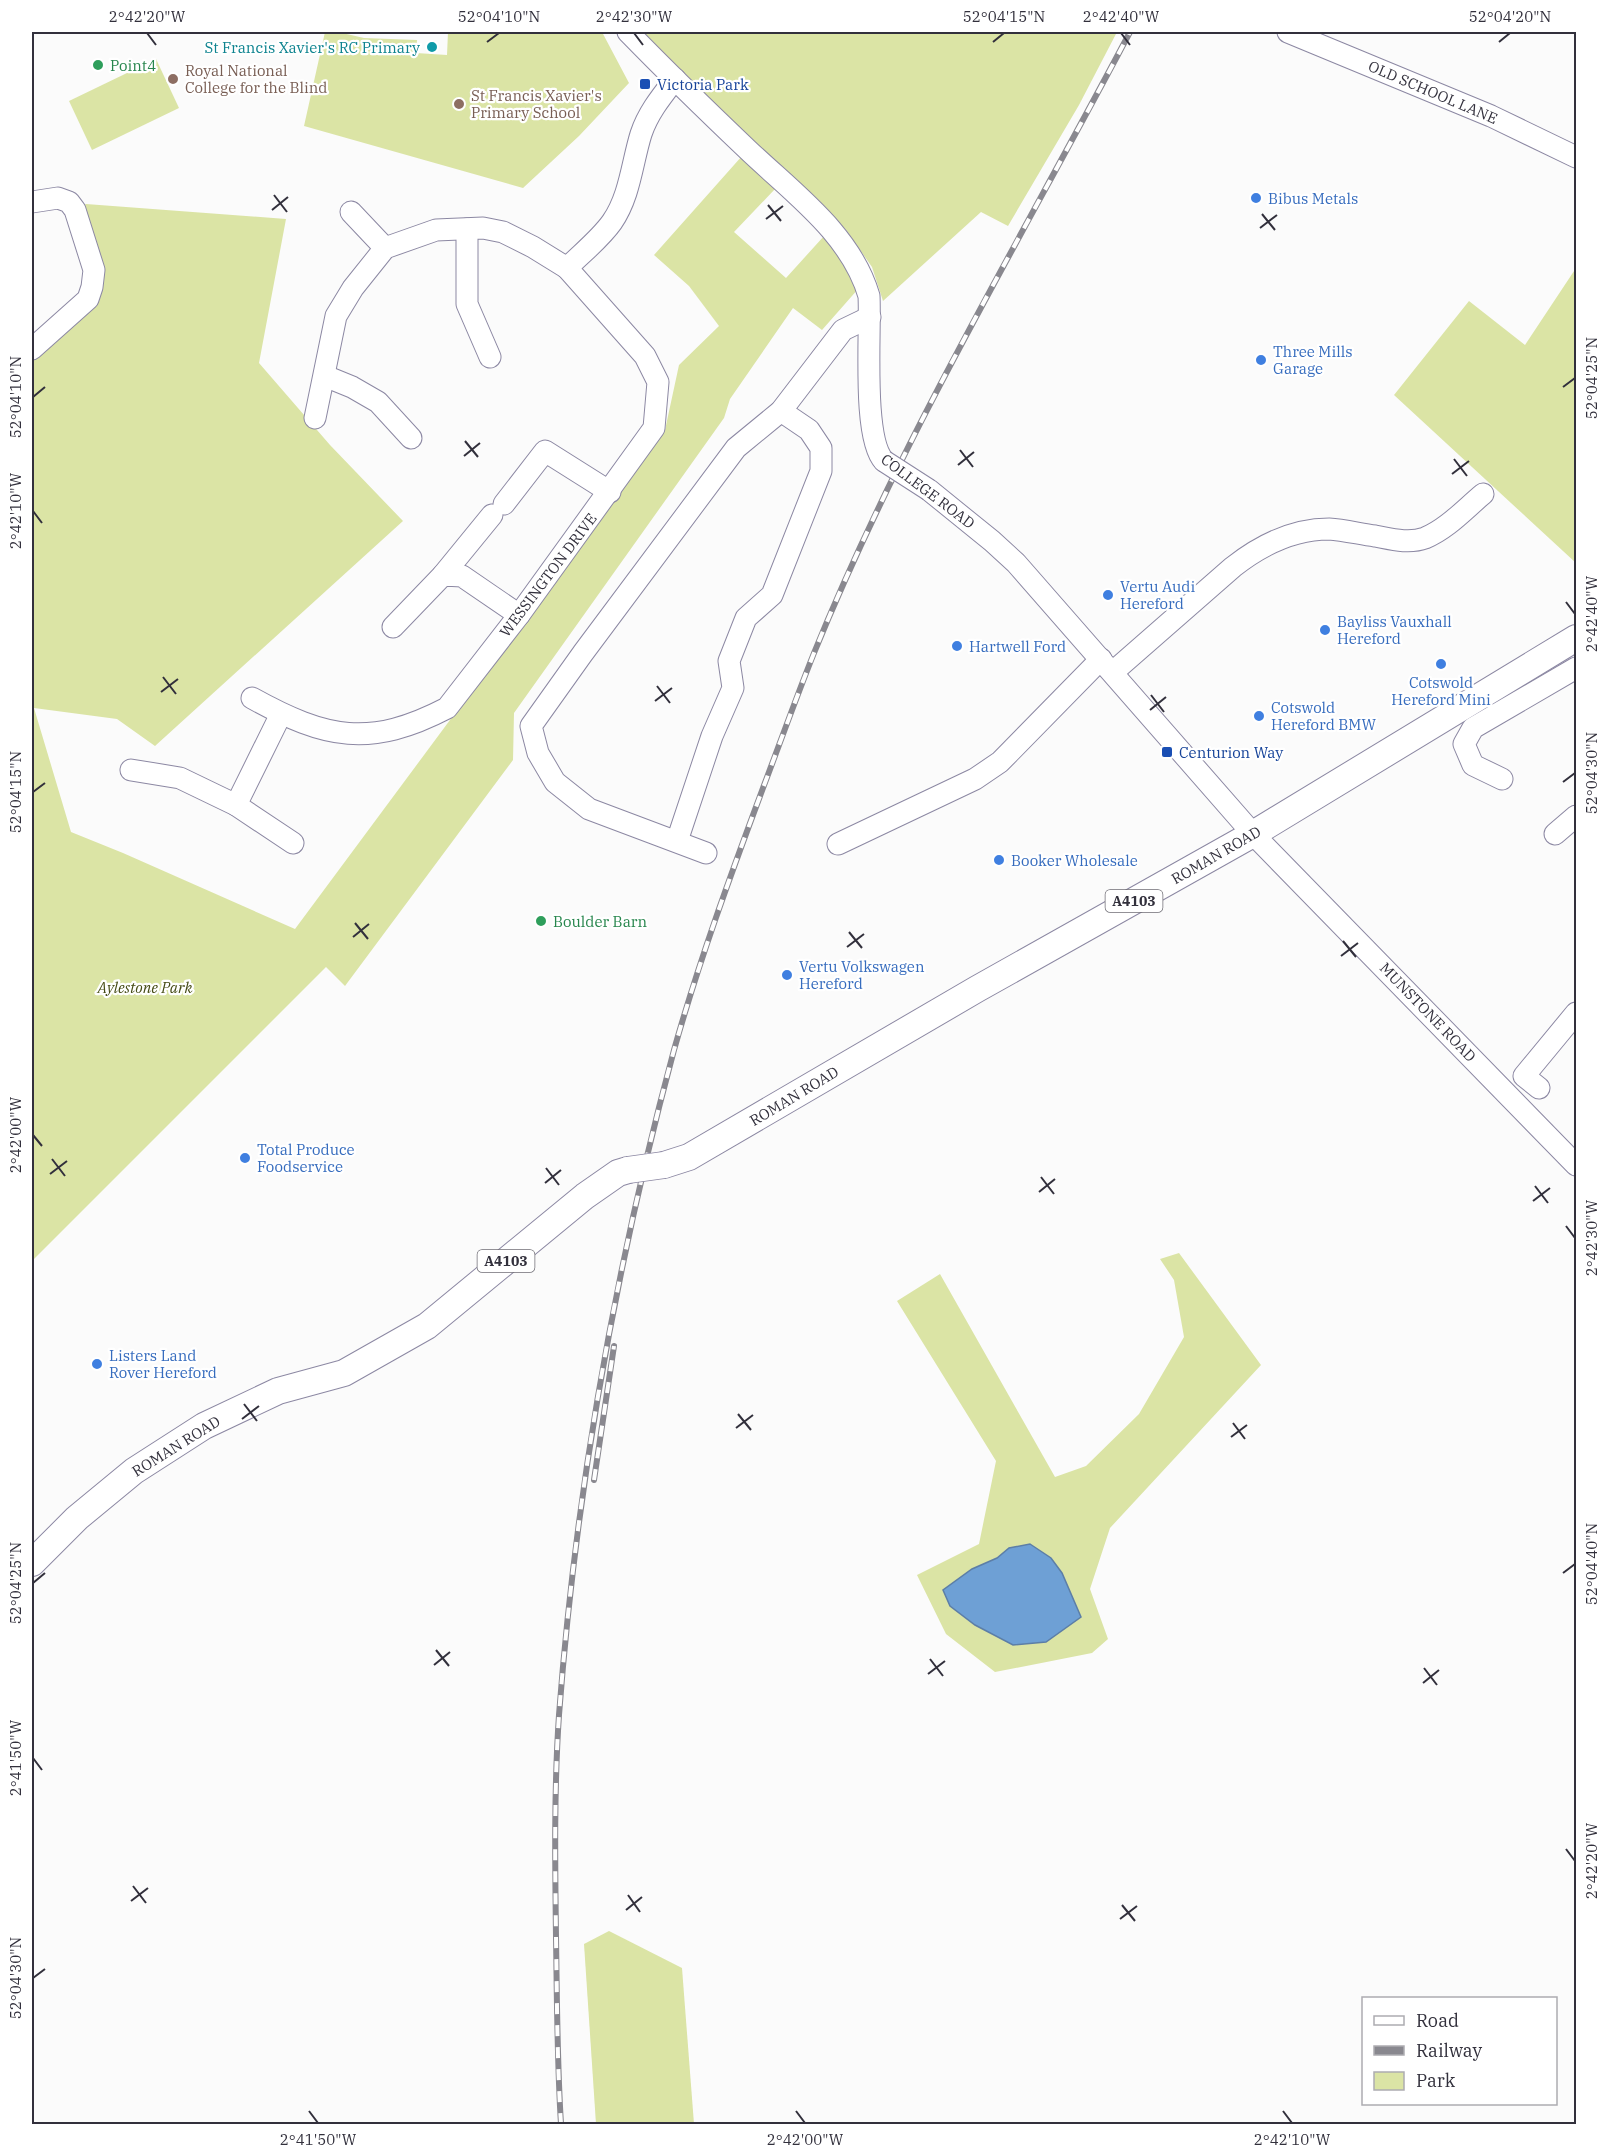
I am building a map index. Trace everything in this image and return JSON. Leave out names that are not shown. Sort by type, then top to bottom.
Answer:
[{"type":"main road","name":"ROMAN ROAD","points":[[32,1563],[77,1518],[134,1471],[204,1426],[278,1391],[344,1373],[427,1326],[585,1196],[618,1173],[664,1165],[689,1157],[977,989],[1253,834],[1576,638]]},
{"type":"street","name":"COLLEGE ROAD","points":[[628,32],[825,223],[843,244],[864,278],[869,296],[871,412],[877,450],[884,461],[929,490],[992,541],[1016,564],[1253,834]]},
{"type":"street","name":"OLD SCHOOL LANE","points":[[1288,32],[1491,116],[1576,157]]},
{"type":"street","points":[[567,268],[613,221],[628,188],[641,134],[648,117],[675,80]]},
{"type":"street","points":[[32,202],[58,198],[69,202],[75,210],[94,270],[88,299],[32,350]]},
{"type":"street","points":[[315,418],[336,316],[352,288],[385,248],[351,212]]},
{"type":"street","points":[[467,228],[467,304],[490,357]]},
{"type":"street","name":"WESSINGTON DRIVE","points":[[252,698],[281,714],[324,731],[354,734],[390,732],[420,722],[447,708],[519,615],[654,428],[658,382],[645,356],[567,268],[533,247],[502,232],[483,228],[436,230],[385,248]]},
{"type":"street","points":[[706,853],[588,809],[555,782],[538,753],[531,726],[736,448],[781,411],[843,330],[870,317]]},
{"type":"street","points":[[325,376],[352,387],[378,402],[411,438]]},
{"type":"street","points":[[677,841],[712,736],[733,688],[729,661],[746,618],[772,595],[821,471],[821,448],[809,430],[781,411]]},
{"type":"street","points":[[393,627],[443,575],[544,451],[609,492]]},
{"type":"street","points":[[838,844],[975,779],[992,768],[1107,666],[1250,553],[1269,543],[1301,532],[1330,529],[1404,541],[1424,538],[1447,525],[1483,494]]},
{"type":"street","points":[[443,575],[462,576],[519,615]]},
{"type":"street","points":[[1502,779],[1473,765],[1464,744],[1473,728],[1576,668]]},
{"type":"street","points":[[236,805],[281,714]]},
{"type":"street","points":[[131,771],[180,778],[236,805],[293,843]]},
{"type":"street","points":[[1556,834],[1576,816]]},
{"type":"street","name":"MUNSTONE ROAD","points":[[1253,834],[1576,1165]]},
{"type":"street","points":[[1525,1077],[1572,1027]]},
{"type":"green space","name":"St Francis Xavier's Primary School","points":[[325,32],[338,32],[364,38],[417,40],[416,53],[447,55],[448,32],[602,32],[629,83],[579,136],[523,188],[304,126]]},
{"type":"green space","points":[[638,32],[1117,32],[1079,105],[1008,226],[981,212],[883,301],[872,267],[846,230]]},
{"type":"green space","points":[[156,59],[179,108],[92,150],[69,101]]},
{"type":"green space","name":"Aylestone Park","points":[[742,156],[775,189],[734,232],[786,278],[824,236],[845,261],[859,288],[822,330],[793,308],[730,399],[724,418],[514,713],[513,760],[345,986],[326,967],[32,1261],[32,349],[88,299],[75,210],[86,204],[286,219],[259,363],[330,445],[403,521],[155,746],[117,719],[34,708],[71,832],[295,929],[665,430],[679,365],[719,326],[689,286],[654,255]]},
{"type":"green space","points":[[1576,268],[1576,563],[1394,395],[1469,301],[1525,345]]},
{"type":"green space","points":[[1179,1253],[1261,1365],[1110,1528],[1090,1589],[1108,1639],[1092,1653],[995,1672],[946,1634],[917,1575],[979,1544],[996,1461],[897,1301],[940,1274],[1055,1477],[1086,1466],[1139,1414],[1184,1337],[1174,1280],[1160,1259]],"holes":[[[1009,1548],[975,1625],[972,1569],[997,1558]]]},
{"type":"green space","points":[[609,1931],[682,1968],[694,2124],[596,2124],[584,1944]]},
{"type":"water","points":[[1030,1544],[1051,1558],[1062,1573],[1081,1617],[1046,1642],[1013,1645],[975,1625],[950,1606],[943,1590],[972,1569],[997,1558],[1009,1548]]},
{"type":"railway","points":[[561,2124],[557,2030],[555,1826],[557,1742],[566,1631],[587,1463],[616,1297],[674,1050],[739,853],[807,670],[848,573],[964,338],[1130,32]]},
{"type":"railway","points":[[594,1480],[614,1346]]},
{"type":"place","name":"St Francis Xavier's RC Primary","points":[[432,47]]},
{"type":"place","name":"Point4","points":[[98,65]]},
{"type":"place","name":"Royal National College for the Blind","points":[[173,79]]},
{"type":"place","name":"Victoria Park","points":[[645,84]]},
{"type":"place","name":"St Francis Xavier's Primary School","points":[[459,104]]},
{"type":"place","name":"Bibus Metals","points":[[1256,198]]},
{"type":"place","name":"Three Mills Garage","points":[[1261,360]]},
{"type":"place","name":"Vertu Audi Hereford","points":[[1108,595]]},
{"type":"place","name":"Bayliss Vauxhall Hereford","points":[[1325,630]]},
{"type":"place","name":"Hartwell Ford","points":[[957,646]]},
{"type":"place","name":"Cotswold Hereford Mini","points":[[1441,664]]},
{"type":"place","name":"Cotswold Hereford BMW","points":[[1259,716]]},
{"type":"place","name":"Centurion Way","points":[[1167,752]]},
{"type":"place","name":"Booker Wholesale","points":[[999,860]]},
{"type":"place","name":"Boulder Barn","points":[[541,921]]},
{"type":"place","name":"Vertu Volkswagen Hereford","points":[[787,975]]},
{"type":"place","name":"Total Produce Foodservice","points":[[245,1158]]},
{"type":"place","name":"Listers Land Rover Hereford","points":[[97,1364]]}]
